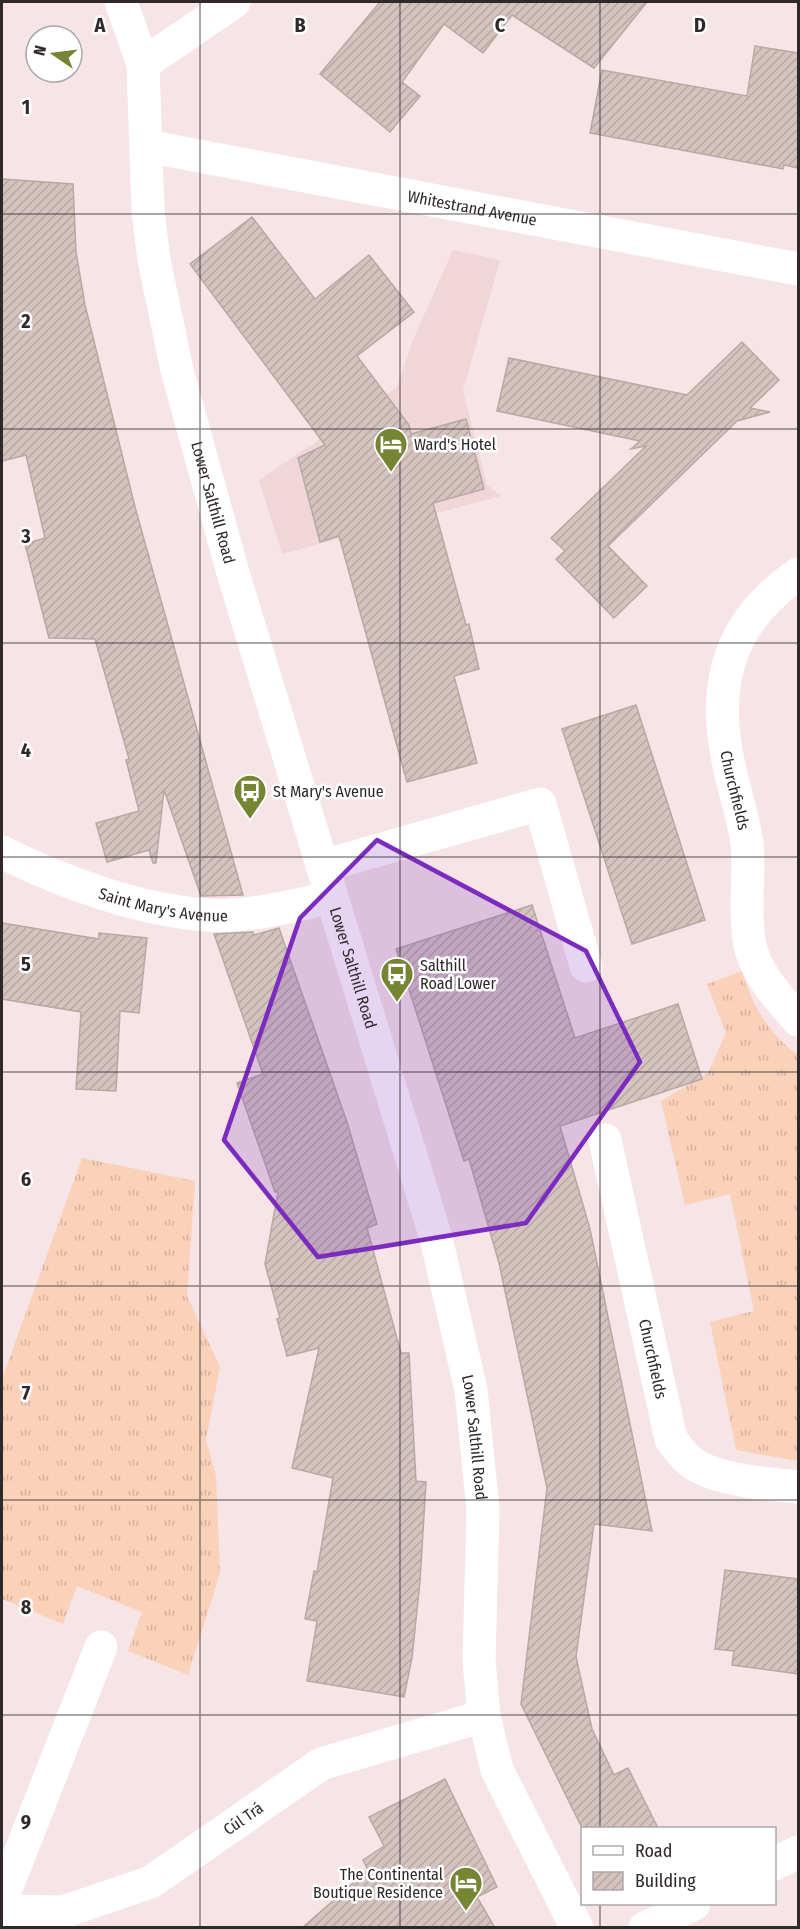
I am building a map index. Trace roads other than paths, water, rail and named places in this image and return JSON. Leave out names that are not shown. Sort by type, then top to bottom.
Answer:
[{"type":"street","name":"Lower Salthill Road","points":[[121,2],[143,64],[148,212],[154,260],[177,370],[233,573],[436,1238],[471,1390],[483,1510],[479,1661],[484,1716],[497,1770],[577,1928]]},
{"type":"street","points":[[143,64],[234,2]]},
{"type":"street","name":"Whitestrand Avenue","points":[[146,146],[798,269]]},
{"type":"street","name":"Churchfields","points":[[798,574],[774,590],[740,633],[728,660],[722,690],[727,755],[747,845],[749,942],[762,973],[798,1020]]},
{"type":"street","points":[[322,866],[540,804],[586,966]]},
{"type":"street","name":"Saint Mary's Avenue","points":[[2,852],[66,881],[153,907],[207,915],[261,912],[332,897]]},
{"type":"street","name":"Churchfields","points":[[605,1140],[671,1440],[684,1457],[699,1467],[752,1483],[798,1487]]},
{"type":"street","points":[[2,1899],[101,1647]]},
{"type":"street","name":"Cúl Trá","points":[[2,1911],[63,1912],[151,1882],[321,1764],[484,1716]]},
{"type":"street","points":[[776,1863],[798,1852]]},
{"type":"street","points":[[645,1928],[692,1905]]},
{"type":"place","name":"Ward's Hotel","points":[[391,473]]},
{"type":"place","name":"St Mary's Avenue","points":[[250,820]]},
{"type":"place","name":"Salthill Road Lower","points":[[397,1003]]},
{"type":"place","name":"The Continental Boutique Residence","points":[[466,1912]]}]
